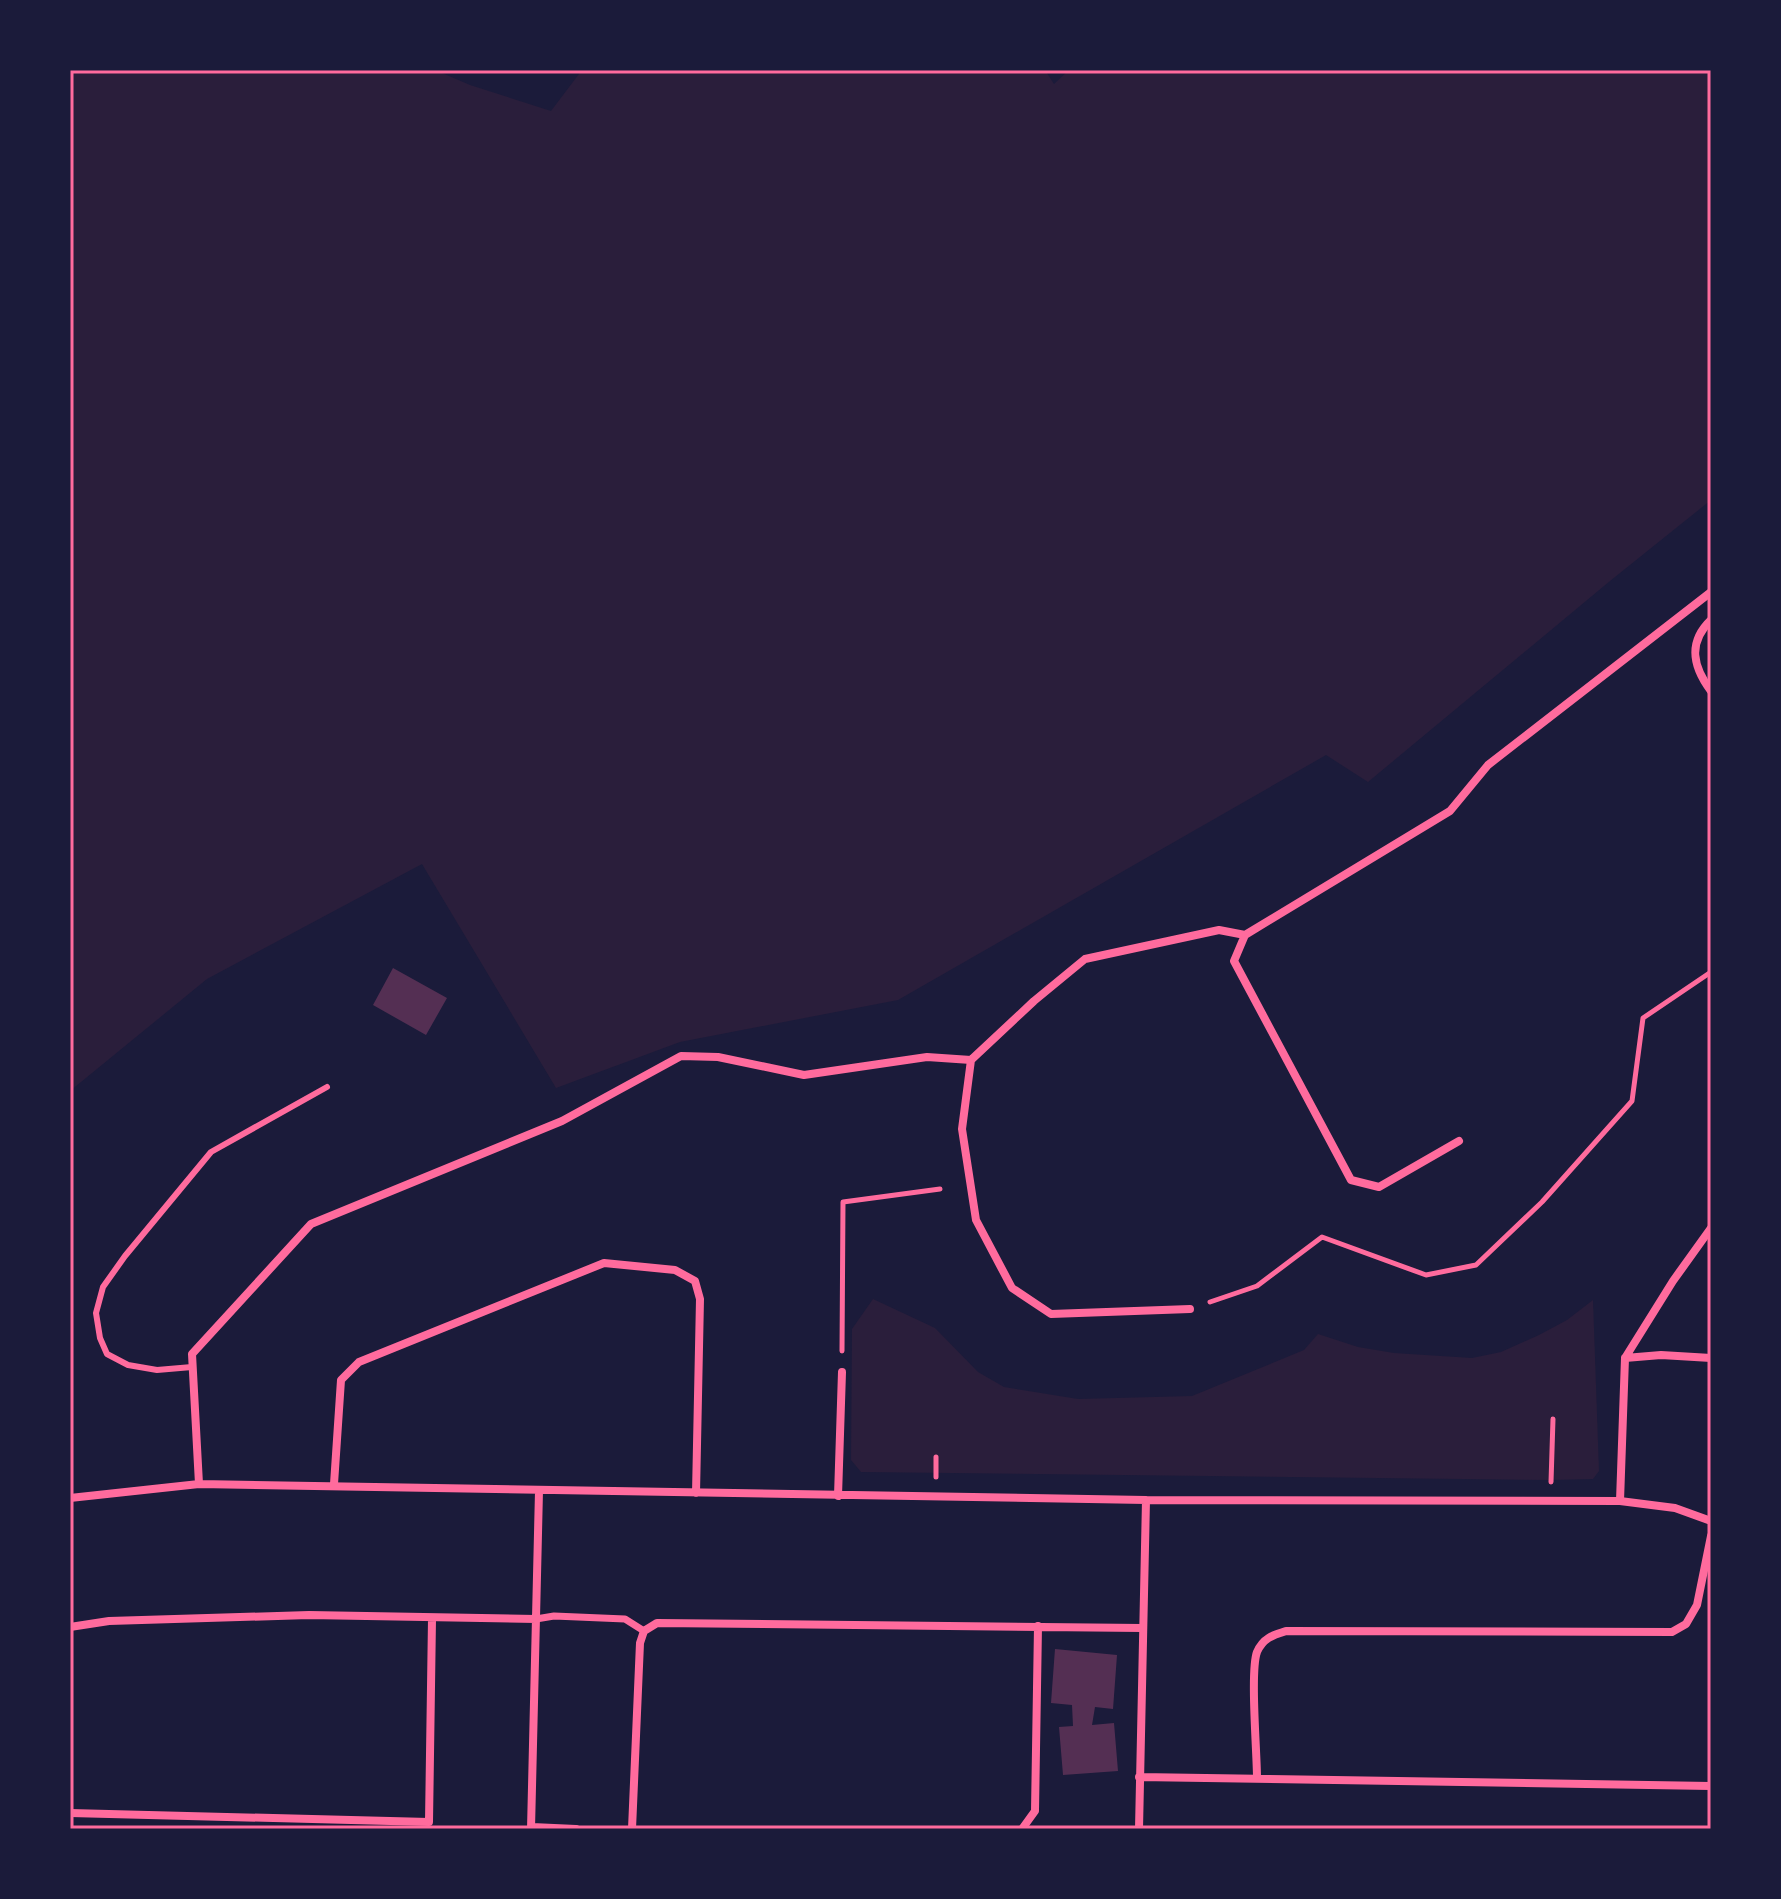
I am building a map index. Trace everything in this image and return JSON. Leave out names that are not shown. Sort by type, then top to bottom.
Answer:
[{"type":"street","points":[[1459,1141],[1379,1187],[1351,1180],[1234,961],[1245,935],[1450,811],[1488,765],[1711,592]]},
{"type":"street","points":[[1711,620],[1694,647],[1697,672],[1711,691]]},
{"type":"street","points":[[1190,1309],[1051,1314],[1012,1288],[976,1220],[962,1129],[971,1060],[1085,959],[1219,930],[1245,935]]},
{"type":"street","points":[[199,1484],[192,1354],[311,1224],[562,1121],[681,1056],[718,1057],[804,1075],[927,1057],[971,1060]]},
{"type":"street","points":[[1620,1501],[1625,1358],[1673,1281],[1711,1228]]},
{"type":"street","points":[[334,1484],[341,1380],[359,1362],[604,1263],[675,1270],[695,1281],[700,1299],[696,1493]]},
{"type":"street","points":[[1625,1358],[1661,1355],[1711,1358]]},
{"type":"street","points":[[838,1496],[842,1372]]},
{"type":"street","points":[[70,1498],[199,1484],[334,1484],[838,1496],[1620,1501],[1675,1508],[1711,1521]]},
{"type":"street","points":[[539,1491],[532,1828],[576,1829]]},
{"type":"street","points":[[1139,1829],[1146,1500]]},
{"type":"street","points":[[1257,1778],[1255,1671],[1257,1653],[1268,1636],[1286,1631],[1672,1632],[1686,1624],[1697,1605],[1711,1536]]},
{"type":"street","points":[[70,1627],[109,1621],[309,1615],[432,1619],[536,1619],[554,1616],[625,1619],[644,1631]]},
{"type":"street","points":[[70,1813],[429,1822],[432,1619]]},
{"type":"street","points":[[632,1829],[640,1643],[644,1631],[657,1623],[1142,1628]]},
{"type":"street","points":[[1022,1829],[1035,1811],[1038,1626]]},
{"type":"street","points":[[1139,1777],[1711,1786]]},
{"type":"lane","points":[[192,1367],[157,1370],[128,1365],[107,1354],[100,1338],[96,1313],[103,1287],[211,1152],[327,1087]]},
{"type":"path","points":[[1190,1309],[1257,1286],[1322,1237],[1426,1275],[1476,1265],[1542,1202],[1632,1101],[1643,1018],[1711,972]]},
{"type":"path","points":[[842,1372],[843,1202],[940,1189]]},
{"type":"path","points":[[1551,1473],[1553,1419]]},
{"type":"path","points":[[936,1457],[936,1478]]},
{"type":"shaded area","points":[[70,70],[435,70],[470,85],[551,111],[582,70],[1045,70],[1054,84],[1069,70],[1711,70],[1711,500],[1368,782],[1326,755],[898,1000],[680,1042],[556,1088],[422,864],[207,979],[70,1091]]},
{"type":"shaded area","points":[[873,1299],[935,1328],[978,1372],[1004,1387],[1078,1399],[1192,1396],[1304,1350],[1318,1334],[1358,1347],[1394,1353],[1472,1358],[1501,1352],[1539,1335],[1567,1320],[1593,1300],[1599,1471],[1593,1479],[1551,1480],[861,1472],[851,1460],[852,1329]]},
{"type":"building","points":[[393,968],[447,998],[426,1035],[373,1005]]},
{"type":"building","points":[[1055,1649],[1117,1655],[1113,1709],[1095,1707],[1092,1725],[1114,1723],[1118,1771],[1063,1775],[1059,1727],[1073,1726],[1072,1705],[1051,1703]]}]
